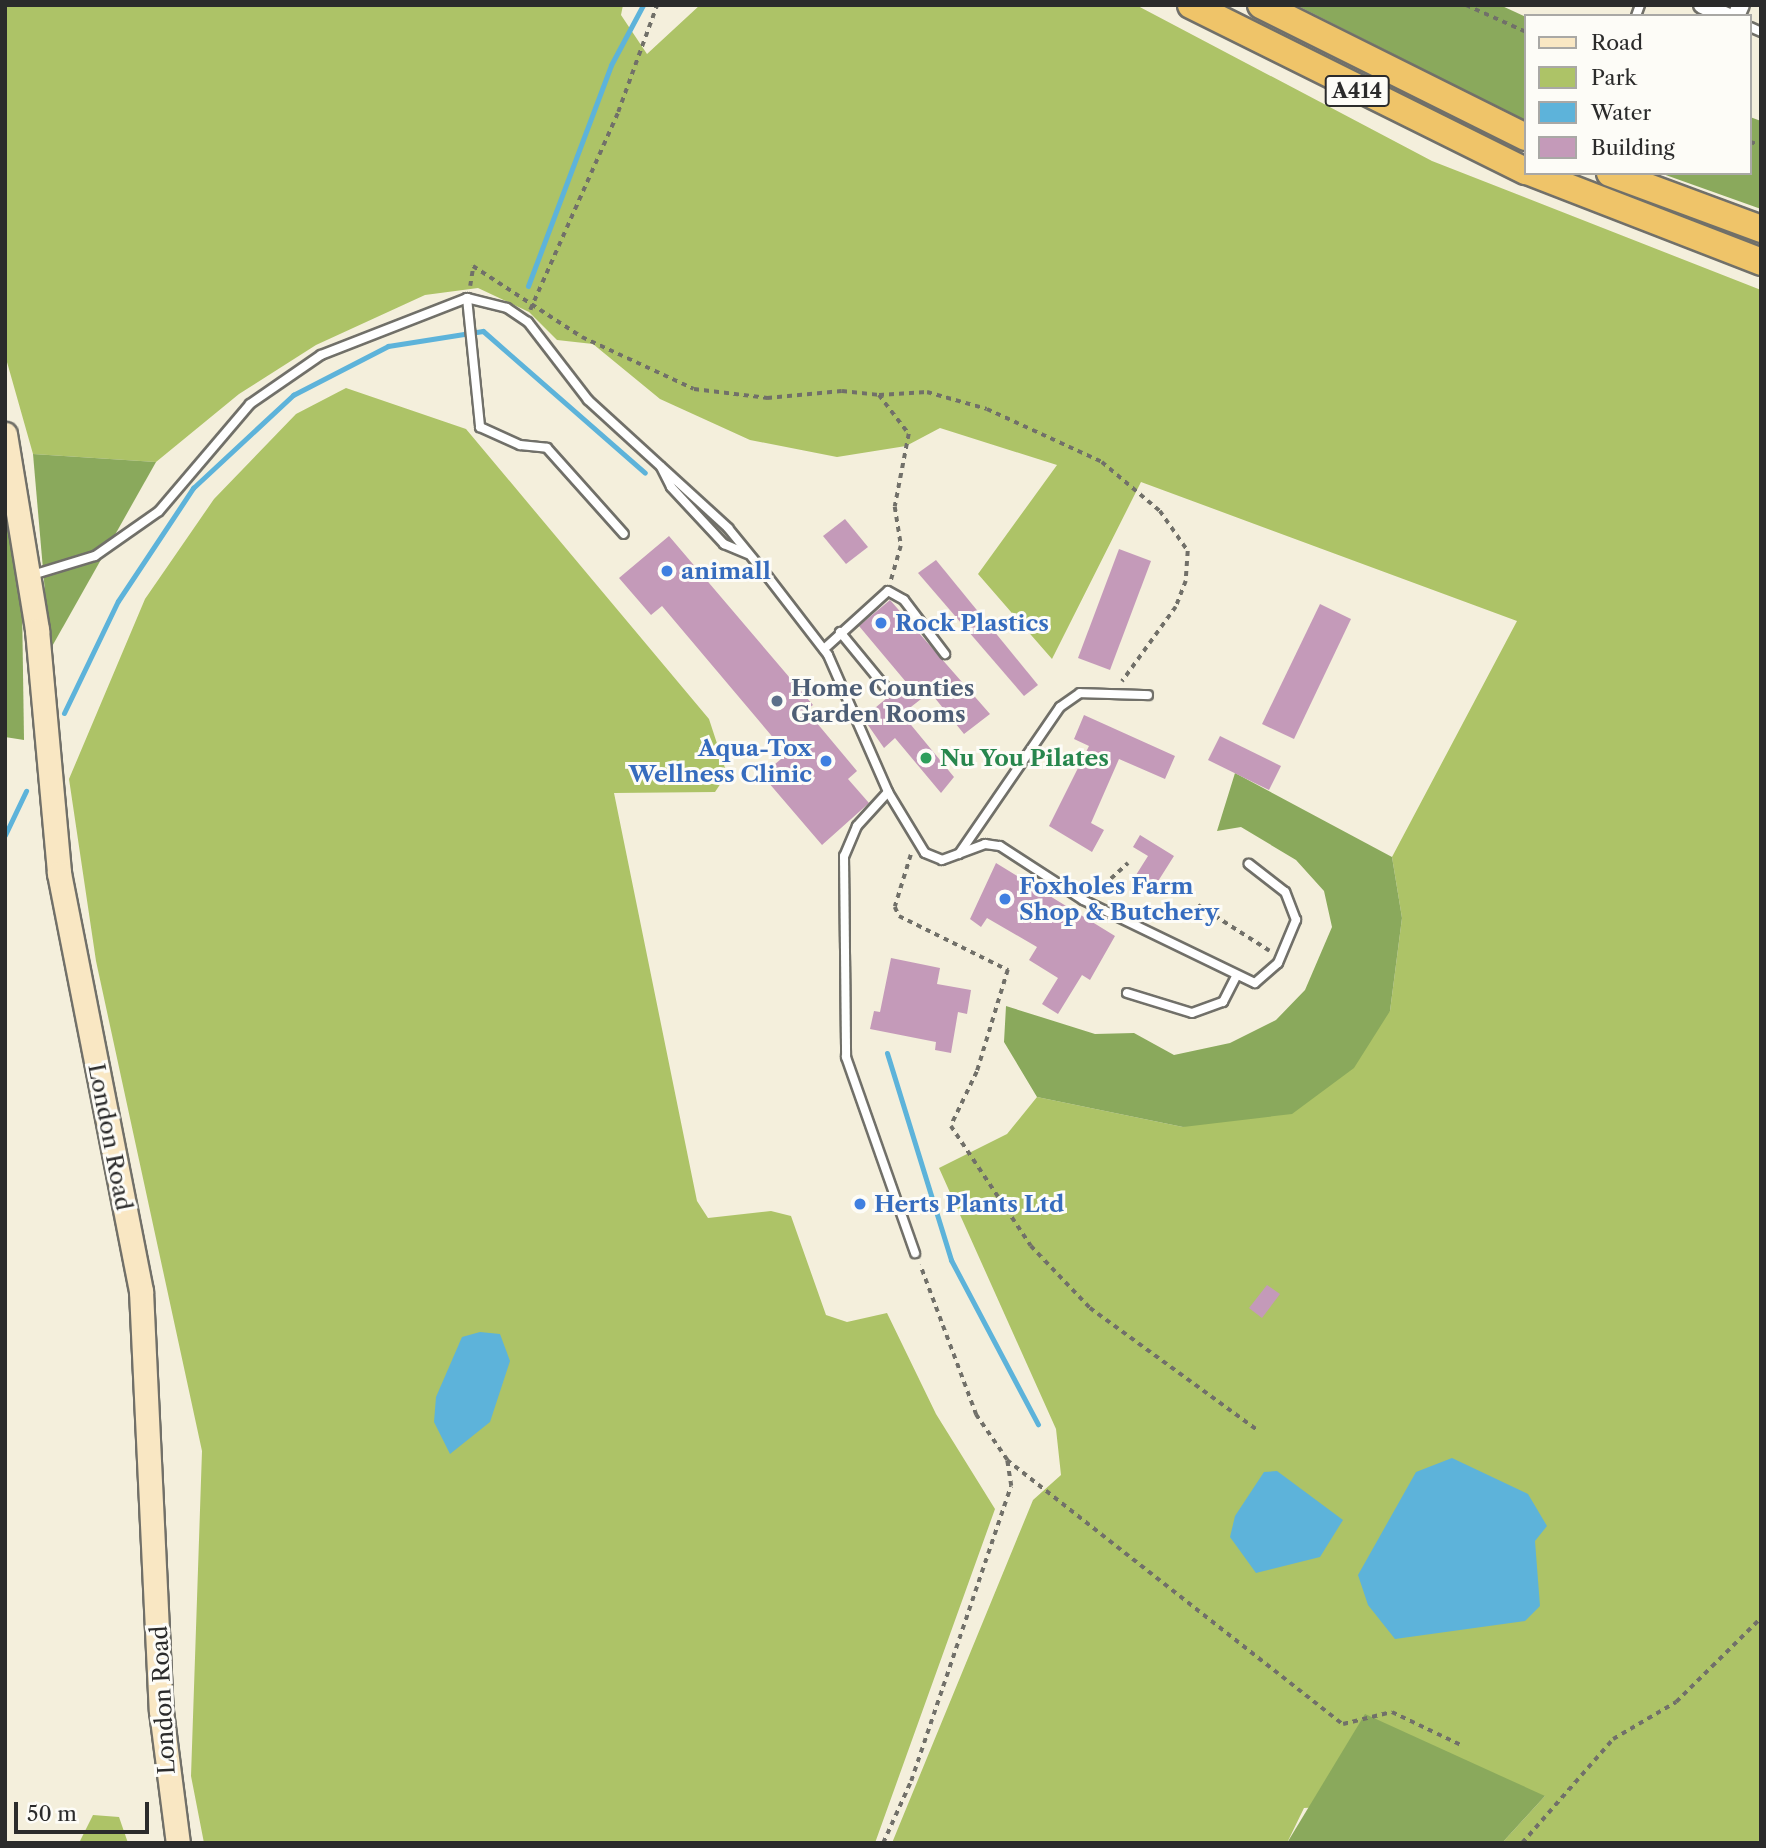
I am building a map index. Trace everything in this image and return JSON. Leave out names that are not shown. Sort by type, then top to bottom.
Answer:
[{"type":"highway","name":"A414","points":[[1191,5],[1524,170]]},
{"type":"highway","name":"A414","points":[[1261,5],[1524,136]]},
{"type":"highway","points":[[1537,175],[1761,262]]},
{"type":"highway","points":[[1615,175],[1761,229]]},
{"type":"main road","name":"London Road","points":[[5,434],[29,576],[59,873],[141,1291],[160,1711],[178,1843]]},
{"type":"street","points":[[1702,5],[1722,14]]},
{"type":"lane","points":[[467,298],[480,427],[520,445],[547,448],[624,534]]},
{"type":"lane","points":[[29,576],[95,556],[159,511],[250,404],[321,355],[467,298],[507,307],[528,322],[589,400],[658,461],[750,554],[824,649],[888,792],[915,843],[942,860],[993,843],[1083,900],[1255,984],[1281,958],[1293,933],[1293,907],[1285,892],[1249,864]]},
{"type":"lane","points":[[658,461],[671,487],[724,544],[750,554]]},
{"type":"lane","points":[[824,649],[888,590],[904,600],[945,654]]},
{"type":"lane","points":[[840,632],[886,688]]},
{"type":"lane","points":[[957,856],[1060,707],[1080,693],[1148,695]]},
{"type":"lane","points":[[888,792],[857,826],[844,856],[846,1057],[915,1253]]},
{"type":"lane","points":[[1127,993],[1192,1013],[1223,1002],[1236,976]]},
{"type":"path","points":[[528,322],[657,5]]},
{"type":"path","points":[[1466,5],[1524,31]]},
{"type":"path","points":[[467,298],[473,266],[630,364],[694,388],[767,398],[842,391],[879,395],[927,392],[987,409],[1102,463],[1160,511],[1188,551],[1186,581],[1116,694]]},
{"type":"path","points":[[879,395],[909,434],[895,507],[901,546],[888,590]]},
{"type":"path","points":[[915,843],[895,907],[899,916],[1008,970],[977,1072],[951,1126],[1031,1246],[1090,1308],[1257,1430]]},
{"type":"path","points":[[1083,900],[1128,863]]},
{"type":"path","points":[[1198,905],[1281,958]]},
{"type":"path","points":[[915,1253],[976,1415],[1007,1460],[1343,1724],[1392,1712],[1461,1745]]},
{"type":"path","points":[[883,1843],[911,1780],[1012,1486],[1007,1460]]},
{"type":"path","points":[[1522,1843],[1613,1739],[1676,1702],[1761,1618]]},
{"type":"green space","points":[[5,5],[623,5],[621,15],[647,54],[700,5],[1136,5],[1432,161],[1761,290],[1761,1843],[1502,1843],[1545,1796],[1304,1808],[1287,1843],[892,1843],[1033,1500],[1061,1475],[1056,1429],[939,1168],[1007,1134],[1037,1097],[1183,1127],[1390,1011],[1402,918],[1392,857],[1517,621],[1141,482],[1052,659],[978,574],[1057,465],[940,428],[906,446],[837,457],[750,440],[660,399],[593,344],[557,340],[529,312],[478,288],[425,295],[316,345],[239,394],[156,462],[33,454],[5,355]]},
{"type":"green space","points":[[1296,5],[1500,5],[1524,16],[1524,120]]},
{"type":"green space","points":[[1752,118],[1761,121],[1761,209],[1666,175],[1752,175]]},
{"type":"green space","points":[[346,388],[466,429],[709,719],[727,774],[715,792],[614,793],[697,1201],[708,1218],[771,1211],[791,1216],[826,1315],[847,1322],[887,1313],[936,1414],[995,1509],[875,1843],[204,1843],[191,1776],[202,1451],[96,961],[69,779],[145,599],[214,499],[296,414]]},
{"type":"green space","points":[[33,454],[156,462],[50,650]]},
{"type":"green space","points":[[5,502],[22,604],[24,740],[5,737]]},
{"type":"green space","points":[[1235,773],[1392,857],[1402,918],[1390,1011],[1354,1068],[1292,1114],[1183,1127],[1037,1097],[1004,1042],[1006,1006],[1095,1034],[1134,1033],[1174,1055],[1230,1043],[1276,1020],[1305,990],[1332,927],[1324,891],[1296,860],[1241,827],[1217,831]]},
{"type":"green space","points":[[1365,1714],[1545,1796],[1502,1843],[1287,1843]]},
{"type":"green space","points":[[93,1815],[119,1817],[128,1843],[79,1843]]},
{"type":"water","points":[[480,1332],[500,1334],[510,1361],[490,1422],[450,1454],[434,1422],[436,1397],[462,1337]]},
{"type":"water","points":[[1452,1458],[1528,1494],[1547,1526],[1535,1541],[1540,1606],[1525,1621],[1395,1639],[1368,1605],[1358,1575],[1416,1472]]},
{"type":"water","points":[[1277,1471],[1343,1520],[1320,1557],[1256,1573],[1230,1537],[1235,1516],[1264,1472]]},
{"type":"building","points":[[845,519],[868,547],[846,564],[823,536]]},
{"type":"building","points":[[669,536],[813,705],[806,710],[857,771],[848,779],[869,803],[822,845],[762,775],[787,754],[662,606],[651,615],[619,578]]},
{"type":"building","points":[[1119,549],[1151,561],[1110,670],[1078,658]]},
{"type":"building","points":[[936,560],[1038,685],[1024,696],[918,573]]},
{"type":"building","points":[[890,600],[990,714],[964,734],[930,692],[902,714],[954,777],[941,793],[895,738],[884,748],[863,718],[906,682],[859,626]]},
{"type":"building","points":[[1320,604],[1351,619],[1294,739],[1262,724]]},
{"type":"building","points":[[1084,715],[1175,756],[1165,779],[1119,759],[1091,823],[1104,830],[1092,852],[1049,826],[1089,746],[1074,739]]},
{"type":"building","points":[[1220,736],[1281,766],[1269,790],[1208,760]]},
{"type":"building","points":[[1140,835],[1174,856],[1155,886],[1136,875],[1148,856],[1133,847]]},
{"type":"building","points":[[996,863],[1115,936],[1090,980],[1082,975],[1058,1014],[1042,1004],[1058,978],[1029,960],[1037,947],[987,918],[981,927],[970,919]]},
{"type":"building","points":[[891,958],[940,968],[937,984],[971,990],[967,1014],[958,1012],[951,1053],[935,1050],[936,1042],[870,1029],[874,1011],[880,1012]]},
{"type":"building","points":[[1267,1285],[1280,1294],[1262,1318],[1249,1308]]},
{"type":"waterway","points":[[528,286],[611,65],[643,5]]},
{"type":"waterway","points":[[64,713],[118,601],[193,488],[293,395],[388,346],[483,331],[645,473]]},
{"type":"waterway","points":[[5,835],[26,791]]},
{"type":"waterway","points":[[887,1053],[951,1260],[1038,1424]]},
{"type":"place","name":"animall","points":[[667,571]]},
{"type":"place","name":"Rock Plastics","points":[[881,623]]},
{"type":"place","name":"Home Counties Garden Rooms","points":[[777,701]]},
{"type":"place","name":"Nu You Pilates","points":[[926,758]]},
{"type":"place","name":"Aqua-Tox Wellness Clinic","points":[[826,761]]},
{"type":"place","name":"Foxholes Farm Shop & Butchery","points":[[1005,899]]},
{"type":"place","name":"Herts Plants Ltd","points":[[860,1204]]}]
